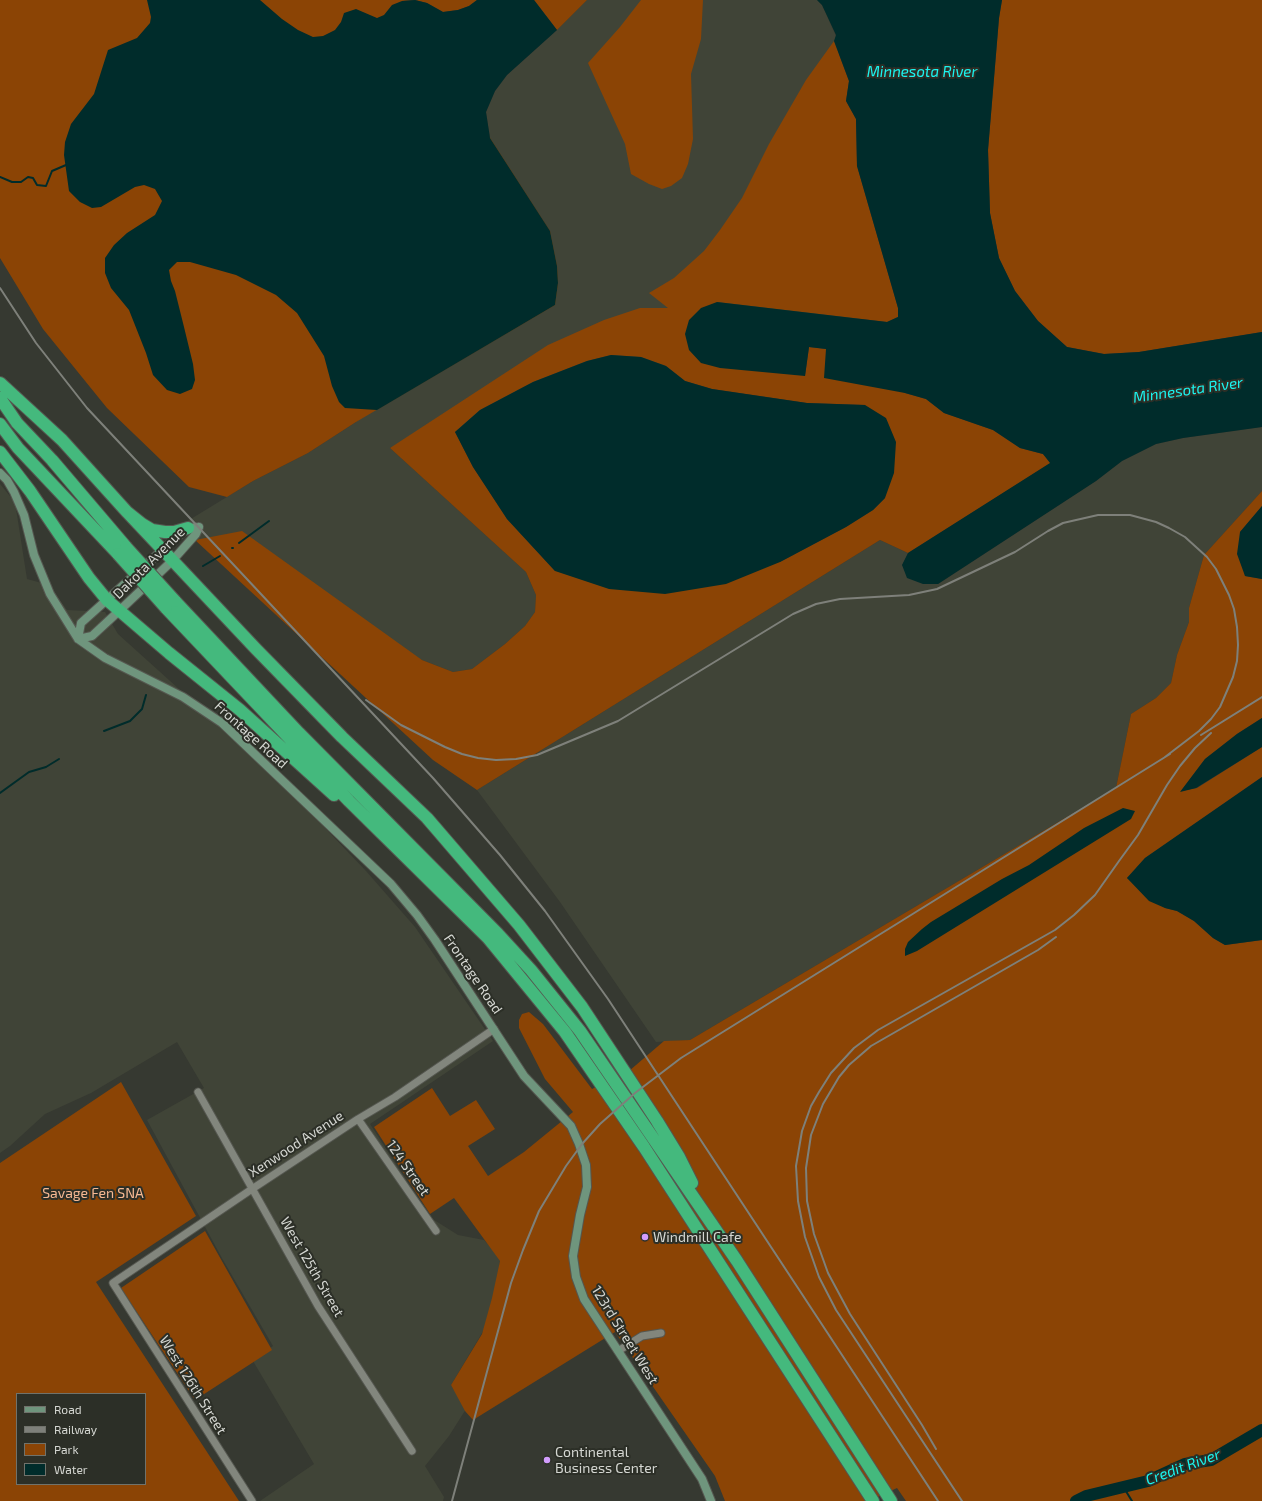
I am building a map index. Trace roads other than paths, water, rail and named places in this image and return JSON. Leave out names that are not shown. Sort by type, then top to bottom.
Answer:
[{"type":"highway","points":[[0,383],[62,440],[172,561],[261,655],[427,818],[519,925],[582,1008],[665,1133],[679,1157],[708,1219]]},
{"type":"highway","points":[[0,398],[17,422],[52,460],[122,551]]},
{"type":"highway","points":[[0,424],[18,448],[122,551],[349,801],[488,938],[565,1032],[644,1147],[873,1501]]},
{"type":"highway","points":[[0,452],[30,491],[89,578],[119,612],[240,710],[324,787],[377,828]]},
{"type":"highway","points":[[127,512],[152,530],[174,532],[188,528]]},
{"type":"highway","points":[[170,605],[498,934],[531,970],[580,1031],[708,1219],[763,1300],[889,1497]]},
{"type":"street","name":"Frontage Road","points":[[0,473],[7,480],[14,492],[24,515],[34,555],[50,594],[78,639],[105,658],[183,697],[222,723],[391,884],[422,922],[494,1029]]},
{"type":"street","name":"Dakota Avenue","points":[[199,527],[196,534],[172,561],[119,612],[92,636],[78,639],[81,623],[162,550],[188,528],[199,527]]},
{"type":"street","name":"Xenwood Avenue","points":[[113,1283],[494,1029]]},
{"type":"street","name":"123rd Street West","points":[[494,1029],[524,1076],[570,1126],[579,1144],[586,1165],[587,1187],[580,1215],[573,1256],[576,1276],[584,1298],[702,1479],[711,1501]]},
{"type":"street","name":"West 125th Street","points":[[198,1092],[318,1306],[412,1450]]},
{"type":"street","name":"124 Street","points":[[358,1119],[436,1231]]},
{"type":"street","name":"West 126th Street","points":[[113,1283],[252,1501]]},
{"type":"street","points":[[618,1351],[642,1336],[661,1333]]},
{"type":"street","points":[[873,1501],[889,1497]]},
{"type":"water","points":[[147,0],[260,0],[282,19],[298,30],[313,37],[323,36],[335,30],[341,22],[344,13],[356,9],[377,18],[384,15],[392,5],[402,1],[415,0],[427,3],[443,12],[458,10],[469,6],[477,0],[534,0],[557,30],[507,75],[495,91],[486,112],[490,138],[550,231],[557,266],[558,283],[555,305],[377,410],[345,408],[339,402],[332,386],[324,356],[297,313],[276,295],[236,275],[190,262],[177,262],[169,270],[193,364],[195,380],[192,389],[180,394],[167,390],[153,375],[129,310],[111,288],[105,273],[105,258],[114,245],[127,233],[155,215],[162,201],[155,189],[144,185],[135,187],[101,207],[92,208],[80,202],[69,191],[64,155],[65,142],[71,124],[94,94],[108,50],[137,38],[150,23],[151,17]]},
{"type":"water","name":"Minnesota River","points":[[817,0],[1002,0],[999,18],[988,150],[990,213],[999,258],[1015,291],[1038,321],[1067,347],[1104,354],[1139,352],[1262,332],[1262,427],[1183,438],[1156,444],[1122,461],[1096,481],[938,584],[923,584],[907,578],[902,565],[908,553],[1050,463],[1043,454],[1020,448],[993,430],[944,413],[926,399],[905,393],[824,378],[826,349],[809,347],[805,376],[720,368],[701,363],[689,350],[685,334],[689,320],[701,308],[717,302],[887,322],[898,317],[898,308],[857,166],[856,119],[846,101],[849,81],[834,41],[836,35],[822,5]]},
{"type":"water","points":[[611,355],[641,357],[666,366],[685,381],[712,389],[807,403],[865,405],[886,418],[896,442],[894,473],[885,498],[873,510],[846,527],[780,562],[726,584],[665,594],[609,589],[555,571],[507,519],[473,467],[455,432],[480,410],[533,382],[587,361]]},
{"type":"water","points":[[1262,506],[1262,579],[1245,576],[1237,554],[1240,532]]},
{"type":"water","points":[[1262,718],[1262,747],[1196,788],[1180,792],[1205,759],[1237,734]]},
{"type":"water","points":[[1262,777],[1262,940],[1225,945],[1213,938],[1194,921],[1177,911],[1165,908],[1149,901],[1127,878],[1145,858]]},
{"type":"water","points":[[1123,808],[1135,811],[1131,819],[917,951],[905,956],[905,949],[908,942],[931,922],[1002,879],[1029,865],[1084,828]]},
{"type":"waterway","points":[[0,177],[12,182],[21,182],[28,177],[33,178],[37,185],[46,186],[52,171],[66,165]]},
{"type":"waterway","points":[[239,543],[269,521]]},
{"type":"waterway","points":[[203,566],[220,556]]},
{"type":"waterway","points":[[104,731],[130,721],[142,709],[146,695]]},
{"type":"waterway","points":[[0,793],[29,772],[46,767],[59,759]]},
{"type":"waterway","name":"Credit River","points":[[1076,1501],[1086,1496],[1148,1481],[1185,1464],[1211,1460],[1262,1430]]},
{"type":"waterway","points":[[1124,1488],[1132,1501]]},
{"type":"railway","points":[[0,288],[36,343],[87,408],[433,778],[500,855],[545,911],[608,999],[938,1501]]},
{"type":"railway","points":[[366,700],[401,725],[462,754],[496,760],[516,759],[537,755],[618,721],[793,614],[816,604],[840,599],[909,595],[937,589],[1015,552],[1063,523],[1098,515],[1130,515],[1156,522],[1169,528],[1185,537],[1207,557],[1216,569],[1229,595],[1234,609],[1237,627],[1237,661],[1233,677],[1220,707],[1199,731],[1165,757]]},
{"type":"railway","points":[[1201,735],[1262,697]]},
{"type":"railway","points":[[962,1501],[836,1310],[819,1277],[805,1237],[798,1201],[796,1166],[802,1131],[811,1106],[819,1092],[831,1073],[854,1048],[878,1030],[1055,930],[1074,915],[1095,895],[1138,835],[1167,785],[1180,766],[1195,748],[1211,733]]},
{"type":"railway","points":[[452,1501],[511,1283],[523,1250],[539,1211],[566,1166],[582,1144],[600,1124],[635,1093],[681,1058],[1170,754]]},
{"type":"railway","points":[[936,1449],[850,1314],[828,1273],[814,1234],[807,1201],[806,1168],[811,1135],[823,1104],[839,1077],[849,1065],[871,1046],[1038,950],[1056,937]]},
{"type":"place","name":"Windmill Cafe","points":[[645,1237]]},
{"type":"place","name":"Continental Business Center","points":[[547,1460]]},
{"type":"park label","name":"Savage Fen SNA","points":[[93,1193]]}]
